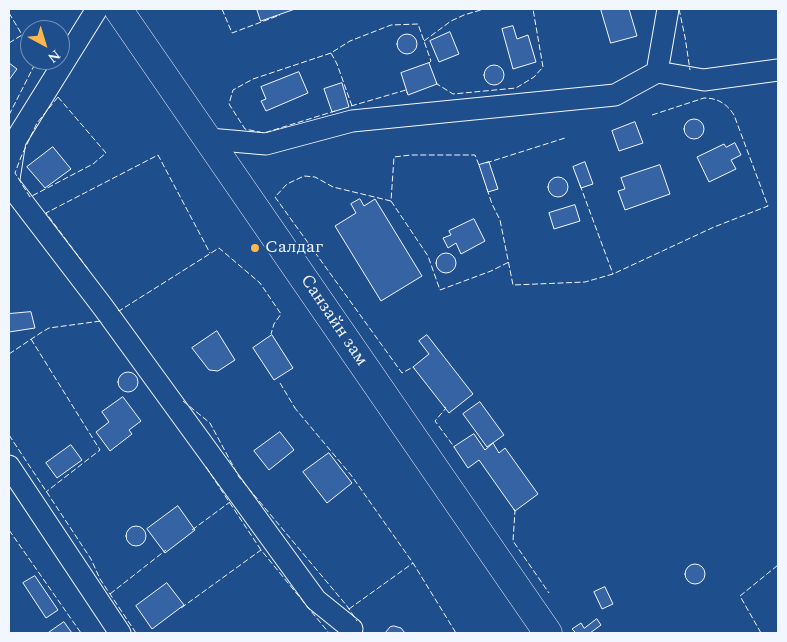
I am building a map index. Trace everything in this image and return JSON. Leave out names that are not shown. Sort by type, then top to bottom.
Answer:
[{"type":"main road","name":"Санзайн зам","points":[[118,9],[548,633]]},
{"type":"street","points":[[9,179],[15,141],[97,9]]},
{"type":"street","points":[[658,72],[668,9]]},
{"type":"street","points":[[209,139],[266,144],[352,121],[615,95],[658,72],[704,80],[778,70]]},
{"type":"street","points":[[9,184],[104,307],[316,600],[352,629]]},
{"type":"street","points":[[9,466],[120,633]]},
{"type":"building","points":[[257,9],[295,9],[261,21]]},
{"type":"building","points":[[601,9],[629,9],[637,36],[611,43]]},
{"type":"building","points":[[513,26],[517,39],[528,35],[536,62],[513,69],[502,29]]},
{"type":"building","points":[[450,32],[459,54],[439,62],[430,41]]},
{"type":"building","points":[[403,34],[411,34],[417,40],[417,48],[411,54],[403,54],[397,48],[397,40]]},
{"type":"building","points":[[9,63],[17,69],[9,80]]},
{"type":"building","points":[[429,63],[437,84],[408,95],[401,73]]},
{"type":"building","points":[[494,65],[501,68],[504,75],[501,82],[494,85],[487,82],[484,75],[487,68]]},
{"type":"building","points":[[299,72],[308,93],[266,111],[261,101],[266,99],[261,87]]},
{"type":"building","points":[[342,83],[349,107],[332,112],[324,89]]},
{"type":"building","points":[[690,119],[698,119],[704,125],[704,133],[698,139],[690,139],[684,133],[684,125]]},
{"type":"building","points":[[635,122],[643,143],[619,151],[612,131]]},
{"type":"building","points":[[735,143],[741,155],[731,160],[736,169],[709,182],[697,157],[724,144],[726,147]]},
{"type":"building","points":[[53,147],[71,169],[45,188],[27,167]]},
{"type":"building","points":[[489,162],[498,189],[488,192],[479,165]]},
{"type":"building","points":[[585,162],[593,184],[581,188],[573,167]]},
{"type":"building","points":[[660,165],[670,194],[625,210],[618,191],[625,189],[621,178]]},
{"type":"building","points":[[554,177],[562,177],[568,183],[568,191],[562,197],[554,197],[548,191],[548,183]]},
{"type":"building","points":[[360,199],[364,206],[375,199],[422,276],[381,301],[335,226],[356,213],[351,204]]},
{"type":"building","points":[[575,205],[580,221],[554,229],[549,213]]},
{"type":"building","points":[[474,219],[485,241],[461,254],[456,243],[448,248],[443,238],[451,235],[449,231]]},
{"type":"building","points":[[442,253],[450,253],[456,259],[456,267],[450,273],[442,273],[436,267],[436,259]]},
{"type":"building","points":[[31,312],[35,328],[9,332],[9,314]]},
{"type":"building","points":[[217,331],[235,360],[218,371],[209,370],[192,348]]},
{"type":"building","points":[[272,335],[293,368],[274,380],[253,348]]},
{"type":"building","points":[[427,335],[473,394],[449,413],[413,367],[429,354],[419,341]]},
{"type":"building","points":[[124,372],[132,372],[138,378],[138,386],[132,392],[124,392],[118,386],[118,378]]},
{"type":"building","points":[[123,397],[141,421],[129,430],[132,434],[110,451],[96,432],[109,422],[102,412]]},
{"type":"building","points":[[480,402],[504,435],[487,447],[463,414]]},
{"type":"building","points":[[280,432],[294,450],[269,470],[254,451]]},
{"type":"building","points":[[474,434],[485,450],[493,443],[499,453],[505,448],[538,494],[515,511],[479,460],[468,468],[454,447]]},
{"type":"building","points":[[71,445],[82,460],[57,478],[46,463]]},
{"type":"building","points":[[329,453],[352,483],[327,503],[303,472]]},
{"type":"building","points":[[178,506],[195,530],[165,553],[147,529]]},
{"type":"building","points":[[132,526],[140,526],[146,532],[146,540],[140,546],[132,546],[126,540],[126,532]]},
{"type":"building","points":[[691,564],[699,564],[705,570],[705,578],[699,584],[691,584],[685,578],[685,570]]},
{"type":"building","points":[[35,576],[58,610],[46,618],[23,583]]},
{"type":"building","points":[[167,583],[184,605],[152,629],[136,606]]},
{"type":"building","points":[[605,587],[613,604],[602,609],[594,592]]},
{"type":"building","points":[[597,619],[601,625],[590,633],[576,633],[572,629],[581,623],[584,628]]},
{"type":"building","points":[[64,622],[72,633],[48,633]]},
{"type":"building","points":[[390,627],[401,628],[405,633],[385,633]]},
{"type":"fence","points":[[222,9],[232,33],[280,15]]},
{"type":"fence","points":[[424,41],[451,21],[484,9]]},
{"type":"fence","points":[[436,82],[453,94],[516,88],[534,77],[543,67],[533,9]]},
{"type":"fence","points":[[679,9],[690,70]]},
{"type":"fence","points":[[9,13],[20,31]]},
{"type":"fence","points":[[352,106],[337,64],[331,53],[350,41],[391,25],[418,24],[431,61],[429,63],[430,66]]},
{"type":"fence","points":[[9,43],[20,36]]},
{"type":"fence","points":[[331,53],[253,79],[233,90],[229,104],[245,129],[264,133],[335,111]]},
{"type":"fence","points":[[9,115],[32,70]]},
{"type":"fence","points":[[351,106],[406,90],[407,93]]},
{"type":"fence","points":[[58,97],[106,153],[93,164],[30,197],[15,173],[37,123],[58,97]]},
{"type":"fence","points":[[487,189],[500,220],[513,285],[585,282],[613,274],[714,227],[768,206],[734,115],[725,105],[718,100],[704,98],[652,115]]},
{"type":"fence","points":[[486,163],[565,138]]},
{"type":"fence","points":[[88,269],[46,213],[158,155],[210,253]]},
{"type":"fence","points":[[479,165],[475,155],[411,155],[394,157],[391,201],[428,256],[440,290],[491,271],[509,262]]},
{"type":"fence","points":[[391,201],[333,187],[315,177],[304,176],[287,184],[275,197],[402,373],[413,367],[415,369]]},
{"type":"fence","points":[[580,185],[613,274]]},
{"type":"fence","points":[[118,310],[219,248],[260,283],[281,314],[274,324],[271,334]]},
{"type":"fence","points":[[9,354],[49,328],[101,321],[102,323]]},
{"type":"fence","points":[[31,339],[100,450],[46,492]]},
{"type":"fence","points":[[280,383],[295,408]]},
{"type":"fence","points":[[183,401],[210,423],[239,477],[347,606],[357,621]]},
{"type":"fence","points":[[294,407],[351,475],[413,563],[456,633]]},
{"type":"fence","points":[[444,407],[446,408],[435,421],[455,448]]},
{"type":"fence","points":[[9,435],[91,559],[100,579],[136,633]]},
{"type":"fence","points":[[206,467],[261,550]]},
{"type":"fence","points":[[192,530],[230,502]]},
{"type":"fence","points":[[514,509],[513,541],[549,593]]},
{"type":"fence","points":[[9,530],[81,633]]},
{"type":"fence","points":[[110,594],[166,550]]},
{"type":"fence","points":[[181,608],[261,550],[329,633]]},
{"type":"fence","points":[[349,609],[413,563]]},
{"type":"fence","points":[[761,633],[740,596],[778,565]]},
{"type":"place","name":"Салдаг","points":[[255,248]]}]
